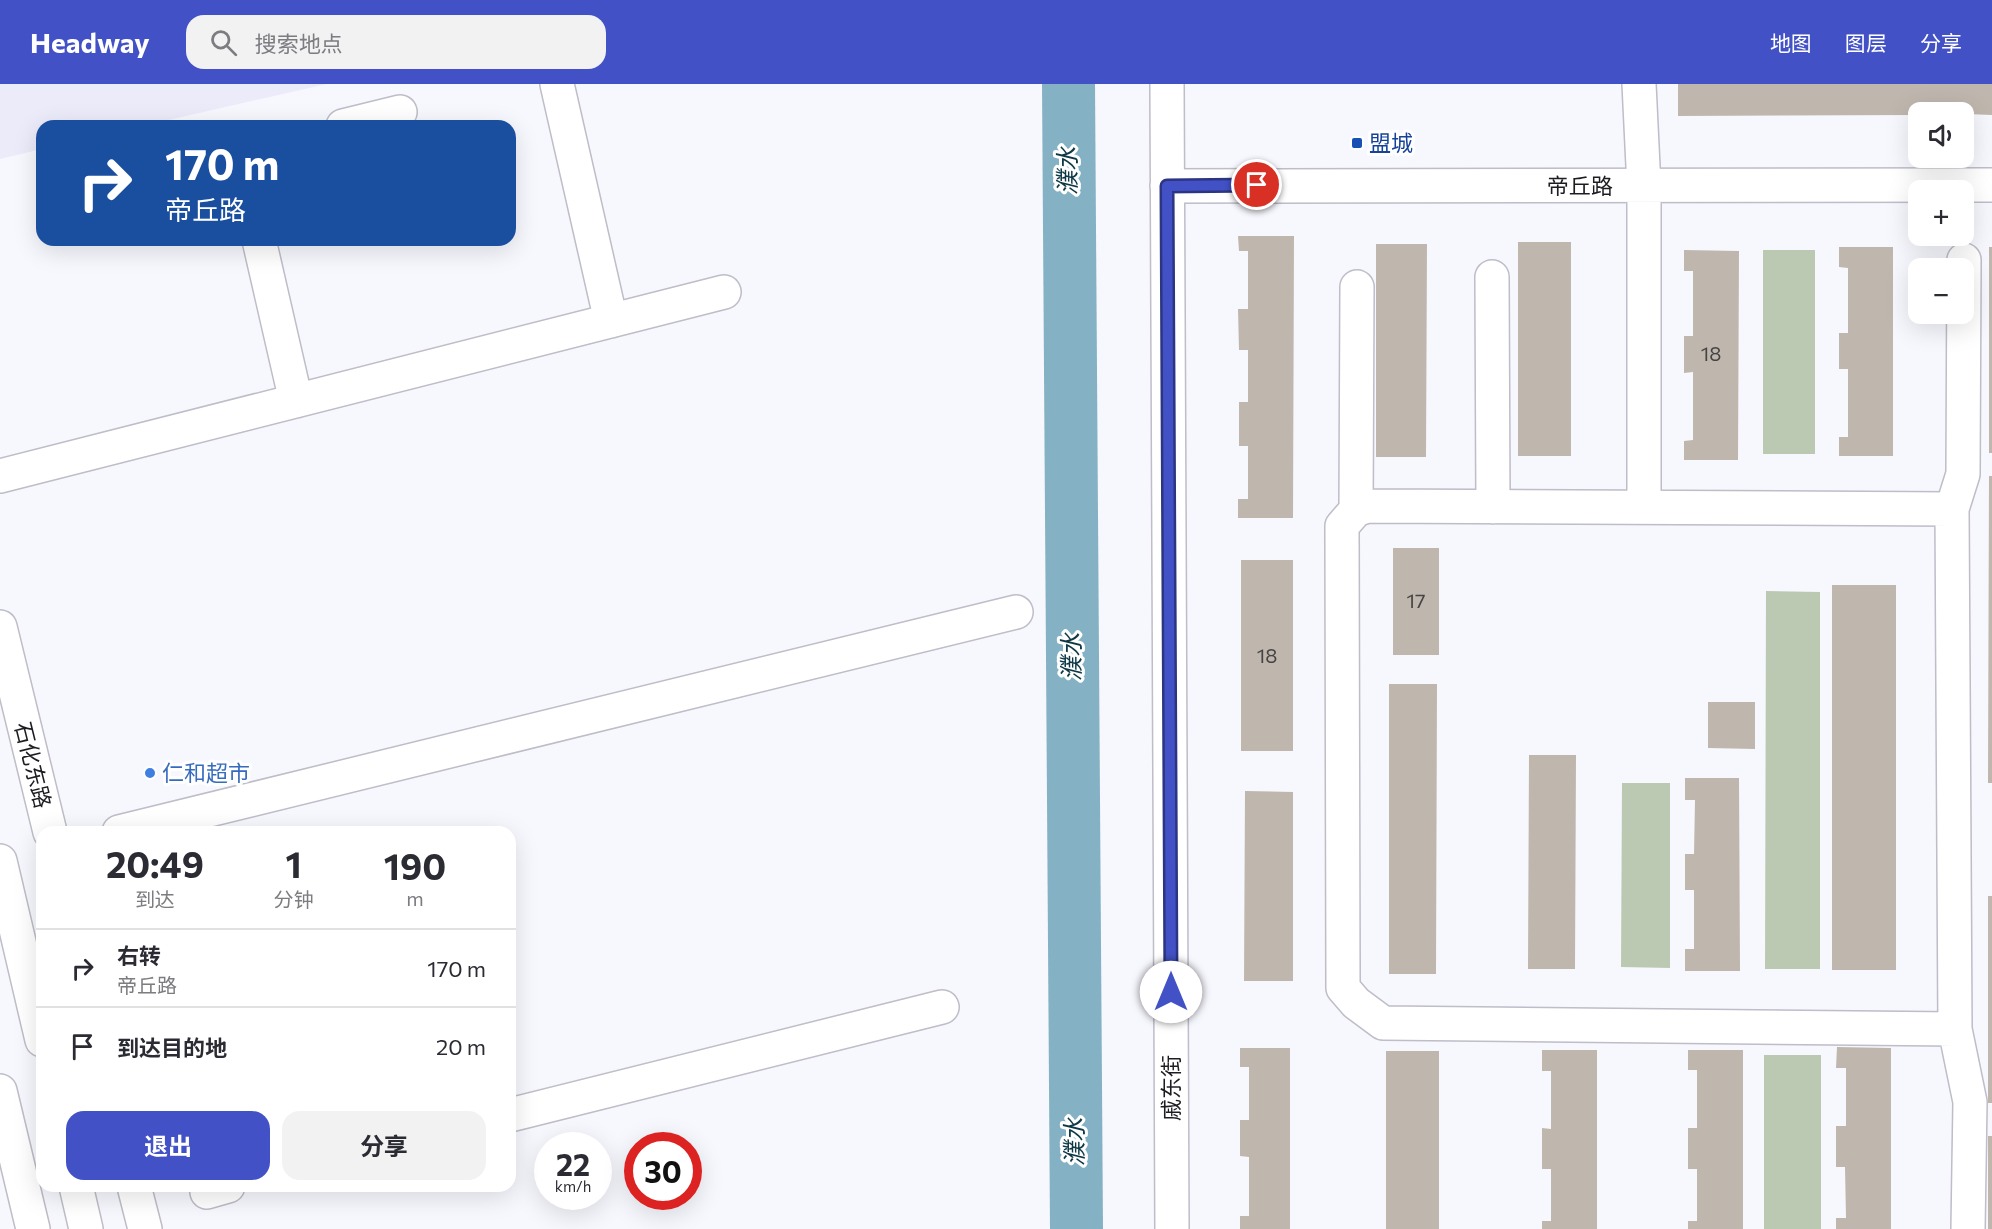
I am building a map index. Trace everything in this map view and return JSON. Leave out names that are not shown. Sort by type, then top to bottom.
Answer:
[{"type":"street","points":[[557,84],[611,321]]},
{"type":"street","name":"戚东街","points":[[1167,84],[1172,1229]]},
{"type":"street","points":[[1639,84],[1644,187],[1644,507]]},
{"type":"street","points":[[367,120],[400,112]]},
{"type":"street","name":"帝丘路","points":[[1167,186],[1992,185]]},
{"type":"street","points":[[260,246],[296,401]]},
{"type":"street","points":[[1492,277],[1493,507]]},
{"type":"street","points":[[1356,510],[1357,287]]},
{"type":"street","points":[[0,476],[724,292]]},
{"type":"street","points":[[1964,324],[1963,474],[1952,509],[1955,1029],[1970,1102],[1968,1229]]},
{"type":"street","points":[[1952,509],[1367,506],[1356,510],[1342,526],[1343,987],[1356,1003],[1383,1023],[1955,1029]]},
{"type":"street","points":[[143,826],[1016,612]]},
{"type":"street","name":"石化东路","points":[[0,627],[49,826]]},
{"type":"street","points":[[0,861],[36,1014]]},
{"type":"street","points":[[516,1114],[942,1007]]},
{"type":"street","points":[[0,1091],[33,1229]]},
{"type":"street","points":[[78,1192],[87,1229]]},
{"type":"street","points":[[136,1192],[145,1229]]},
{"type":"shaded area","points":[[0,84],[327,84],[168,120],[36,120],[36,150],[0,159]]},
{"type":"green space","points":[[1763,250],[1815,250],[1815,454],[1763,454]]},
{"type":"green space","points":[[1766,591],[1820,592],[1820,969],[1765,969]]},
{"type":"green space","points":[[1622,783],[1670,783],[1670,968],[1621,967]]},
{"type":"green space","points":[[1764,1055],[1821,1055],[1821,1229],[1764,1229]]},
{"type":"water","name":"濮水","points":[[1042,84],[1095,84],[1103,1229],[1050,1229]]},
{"type":"building","points":[[1678,84],[1992,84],[1992,115],[1974,114],[1974,102],[1908,102],[1908,115],[1678,116]]},
{"type":"building","points":[[1238,236],[1294,236],[1293,518],[1238,518],[1238,499],[1248,499],[1248,446],[1239,446],[1239,402],[1248,402],[1248,350],[1239,350],[1238,309],[1248,309],[1248,251],[1239,251]]},
{"type":"building","points":[[1518,242],[1571,242],[1571,456],[1518,456]]},
{"type":"building","points":[[1376,244],[1427,244],[1426,457],[1376,457]]},
{"type":"building","points":[[1839,247],[1893,247],[1893,456],[1839,456],[1839,437],[1848,437],[1848,369],[1839,369],[1839,333],[1848,333],[1848,268],[1839,267]]},
{"type":"building","points":[[1989,247],[1992,247],[1992,453],[1989,453]]},
{"type":"building","points":[[1684,250],[1739,251],[1738,460],[1684,460],[1684,441],[1693,440],[1693,372],[1684,373],[1684,336],[1693,336],[1693,271],[1684,271]]},
{"type":"building","points":[[1989,476],[1992,476],[1992,783],[1988,783]]},
{"type":"building","points":[[1393,548],[1439,548],[1439,655],[1393,655]]},
{"type":"building","points":[[1241,560],[1293,560],[1293,751],[1241,751]]},
{"type":"building","points":[[1832,585],[1896,585],[1896,970],[1832,970]]},
{"type":"building","points":[[1389,684],[1437,684],[1436,974],[1389,974]]},
{"type":"building","points":[[1708,702],[1755,702],[1755,749],[1708,748]]},
{"type":"building","points":[[1529,755],[1576,755],[1575,969],[1528,969]]},
{"type":"building","points":[[1685,778],[1739,778],[1740,971],[1685,971],[1685,949],[1694,949],[1694,890],[1685,890],[1685,854],[1694,854],[1695,800],[1685,800]]},
{"type":"building","points":[[1245,791],[1293,792],[1293,981],[1244,981]]},
{"type":"building","points":[[1988,896],[1992,896],[1992,1103],[1988,1103]]},
{"type":"building","points":[[1837,1047],[1891,1048],[1891,1229],[1836,1229],[1836,1218],[1846,1218],[1845,1167],[1836,1167],[1836,1126],[1846,1126],[1846,1068],[1836,1068]]},
{"type":"building","points":[[1240,1048],[1290,1048],[1290,1229],[1240,1229],[1240,1216],[1249,1216],[1249,1157],[1240,1156],[1240,1120],[1249,1120],[1249,1067],[1240,1067]]},
{"type":"building","points":[[1542,1050],[1597,1050],[1597,1229],[1542,1229],[1542,1221],[1551,1221],[1551,1169],[1542,1169],[1542,1128],[1551,1129],[1551,1071],[1542,1071]]},
{"type":"building","points":[[1688,1050],[1743,1050],[1743,1229],[1688,1229],[1688,1221],[1697,1221],[1697,1169],[1688,1169],[1688,1128],[1697,1128],[1697,1070],[1688,1070]]},
{"type":"building","points":[[1386,1051],[1439,1051],[1439,1229],[1386,1229]]},
{"type":"building","points":[[1988,1136],[1992,1136],[1992,1229],[1988,1229]]},
{"type":"place","name":"盟城","points":[[1357,143]]},
{"type":"place","name":"仁和超市","points":[[150,773]]},
{"type":"route","points":[[1171,992],[1167,186],[1257,185]]}]
